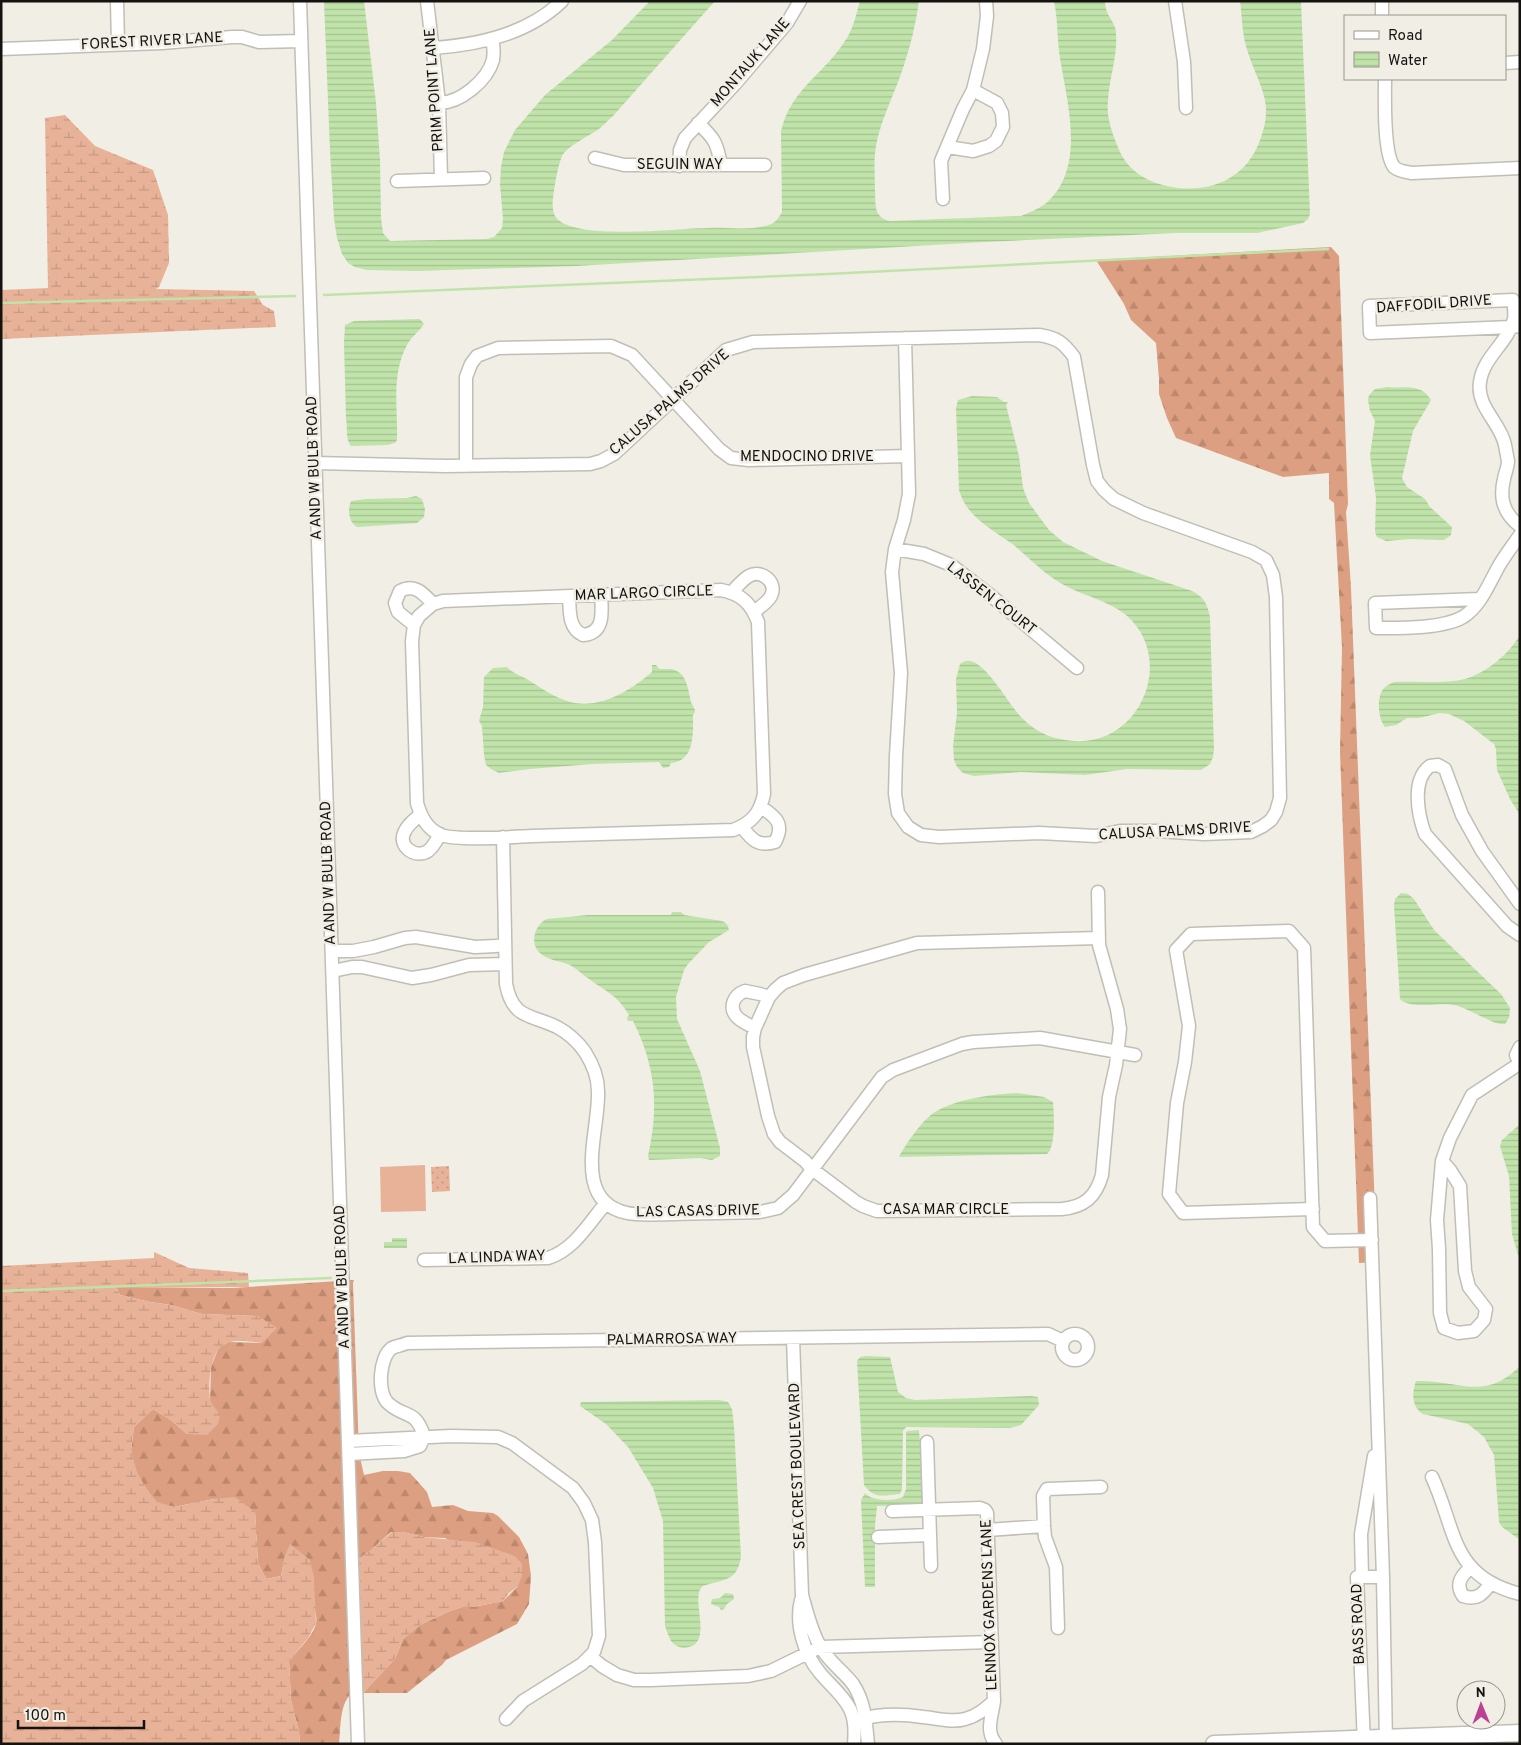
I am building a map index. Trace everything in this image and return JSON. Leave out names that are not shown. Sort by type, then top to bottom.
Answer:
[{"type":"main road","points":[[1214,1744],[1349,1738],[1363,1742],[1386,1741],[1405,1736],[1520,1733]]},
{"type":"street","points":[[117,1],[118,44]]},
{"type":"street","name":"A AND W BULB ROAD","points":[[300,1],[358,1744]]},
{"type":"street","name":"PRIM POINT LANE","points":[[427,1],[439,103],[441,179]]},
{"type":"street","points":[[433,48],[492,40],[543,16],[562,1]]},
{"type":"street","name":"MONTAUK LANE","points":[[679,166],[680,150],[685,138],[735,84],[787,23],[800,1]]},
{"type":"street","points":[[943,199],[940,166],[963,109],[973,90],[986,31],[986,1]]},
{"type":"street","points":[[1175,1],[1183,54],[1186,108]]},
{"type":"street","points":[[1382,1],[1382,15]]},
{"type":"street","name":"FOREST RIVER LANE","points":[[1,49],[186,42],[232,37],[242,37],[259,42],[301,41]]},
{"type":"street","points":[[439,103],[456,101],[467,94],[479,81],[489,69],[492,61],[494,52],[492,40]]},
{"type":"street","points":[[1506,63],[1520,62]]},
{"type":"street","points":[[1385,80],[1387,152],[1394,167],[1403,172],[1412,173],[1520,168]]},
{"type":"street","points":[[948,147],[964,150],[981,149],[996,141],[1003,127],[1002,113],[997,103],[973,90]]},
{"type":"street","points":[[698,123],[718,145],[721,165]]},
{"type":"street","name":"SEGUIN WAY","points":[[595,158],[624,165],[765,165]]},
{"type":"street","points":[[397,181],[484,178]]},
{"type":"street","name":"DAFFODIL DRIVE","points":[[1515,326],[1370,333],[1369,306],[1517,299],[1514,318],[1515,326],[1485,367],[1479,385],[1486,410],[1501,433],[1505,443],[1508,462],[1501,490],[1502,501],[1510,519],[1520,526]]},
{"type":"street","name":"CALUSA PALMS DRIVE","points":[[315,463],[466,466],[590,464],[614,454],[726,350],[736,346],[753,342],[905,338],[1039,335],[1053,337],[1066,346],[1074,357],[1093,465],[1097,481],[1104,490],[1114,499],[1134,509],[1252,552],[1266,560],[1273,574],[1276,597],[1280,798],[1276,812],[1271,820],[1263,826],[1251,832],[1204,834],[1157,831],[1120,832],[1096,836],[1039,833],[938,837],[921,835],[908,827],[898,813],[896,794],[896,756],[901,674],[892,572],[895,549],[904,520],[909,494],[905,338]]},
{"type":"street","name":"MENDOCINO DRIVE","points":[[466,466],[466,377],[471,364],[477,356],[498,348],[611,346],[632,355],[719,449],[731,458],[749,460],[908,456]]},
{"type":"street","points":[[1480,599],[1375,602],[1376,628],[1425,627],[1462,618],[1473,609],[1480,599],[1520,535]]},
{"type":"street","name":"LASSEN COURT","points":[[895,549],[924,554],[951,565],[1078,668]]},
{"type":"street","points":[[414,625],[398,612],[395,603],[400,591],[406,588],[415,588],[433,604],[425,610],[414,625],[412,654],[417,804],[420,815],[426,824],[440,834],[452,837],[503,837],[733,830],[750,822],[761,806],[764,794],[758,622],[754,612],[768,601],[772,592],[771,582],[764,576],[750,575],[732,592]]},
{"type":"street","name":"MAR LARGO CIRCLE","points":[[433,604],[443,601],[721,590],[732,592],[741,597],[754,612]]},
{"type":"street","points":[[569,597],[572,625],[578,633],[583,635],[596,630],[600,626],[602,612],[601,595]]},
{"type":"street","points":[[1520,904],[1482,851],[1452,792],[1445,769],[1438,765],[1430,766],[1422,774],[1418,784],[1419,819],[1425,834],[1507,926],[1520,935]]},
{"type":"street","points":[[742,827],[756,842],[765,845],[775,842],[780,833],[779,823],[772,814],[761,806]]},
{"type":"street","points":[[420,815],[409,825],[403,834],[404,844],[410,852],[419,854],[428,850],[440,834]]},
{"type":"street","points":[[503,837],[505,964],[508,994],[515,1007],[528,1017],[555,1026],[571,1037],[584,1052],[593,1068],[597,1079],[598,1100],[591,1172],[597,1191],[606,1203]]},
{"type":"street","name":"CASA MAR CIRCLE","points":[[1098,892],[1101,955],[1119,1020],[1117,1052],[1109,1097],[1102,1175],[1095,1194],[1080,1205],[1062,1209],[877,1211],[863,1206],[812,1169],[780,1142],[774,1134],[768,1116],[753,1047],[753,1037],[769,997],[776,988],[794,978],[917,943],[1099,938]]},
{"type":"street","points":[[1313,1209],[1183,1212],[1169,1194],[1177,1102],[1185,1062],[1189,1026],[1176,950],[1191,934],[1289,931],[1304,948],[1314,1227],[1325,1241],[1372,1240]]},
{"type":"street","points":[[332,951],[353,951],[416,937],[474,947],[505,944]]},
{"type":"street","points":[[333,971],[362,967],[412,978],[469,965],[505,964]]},
{"type":"street","points":[[755,1028],[738,1018],[733,1010],[734,1000],[745,991],[769,997]]},
{"type":"street","name":"LAS CASAS DRIVE","points":[[606,1203],[617,1210],[639,1214],[769,1211],[778,1208],[786,1203],[877,1082],[893,1070],[951,1048],[973,1042],[1040,1038],[1136,1055]]},
{"type":"street","points":[[1442,1161],[1460,1186],[1465,1271],[1469,1287],[1486,1309],[1484,1320],[1474,1331],[1458,1333],[1444,1328],[1440,1313],[1440,1256],[1437,1220],[1442,1161],[1450,1138],[1472,1095],[1519,1064],[1516,1055],[1520,1047]]},
{"type":"street","points":[[1370,1198],[1383,1576]]},
{"type":"street","name":"LA LINDA WAY","points":[[424,1260],[548,1258],[567,1248],[606,1203]]},
{"type":"street","name":"PALMARROSA WAY","points":[[424,1436],[420,1423],[387,1402],[383,1394],[380,1374],[382,1362],[391,1348],[407,1344],[1048,1334],[1063,1340]]},
{"type":"street","name":"SEA CREST BOULEVARD","points":[[793,1338],[802,1595],[799,1614],[800,1628],[808,1654],[819,1672],[843,1697],[860,1720],[868,1744]]},
{"type":"street","points":[[1362,1577],[1360,1534],[1379,1431]]},
{"type":"street","points":[[349,1454],[404,1451],[420,1446],[424,1436]]},
{"type":"street","points":[[348,1441],[424,1436],[498,1437],[512,1443],[572,1488],[584,1503],[592,1520],[595,1542],[599,1636],[594,1652],[582,1664],[524,1701],[506,1719]]},
{"type":"street","points":[[927,1442],[931,1566]]},
{"type":"street","points":[[1432,1477],[1453,1538],[1462,1557],[1471,1568],[1491,1583],[1520,1594]]},
{"type":"street","points":[[1058,1628],[1056,1567],[1045,1537],[1043,1496],[1047,1489],[1101,1487]]},
{"type":"street","name":"LENNOX GARDENS LANE","points":[[929,1510],[980,1508],[987,1513],[994,1701],[989,1727],[990,1736],[996,1744]]},
{"type":"street","points":[[892,1511],[929,1510]]},
{"type":"street","points":[[988,1530],[1044,1526]]},
{"type":"street","points":[[878,1537],[930,1535]]},
{"type":"street","points":[[1471,1568],[1462,1575],[1459,1582],[1459,1590],[1463,1596],[1475,1598],[1480,1596],[1491,1583]]},
{"type":"street","name":"BASS ROAD","points":[[1363,1742],[1357,1577],[1383,1576],[1386,1741]]},
{"type":"street","name":"SEA CREST BOULEVARD","points":[[802,1595],[820,1648],[852,1684],[861,1698],[860,1720],[854,1744]]},
{"type":"street","points":[[590,1656],[617,1675],[634,1680],[651,1680],[748,1676],[771,1671],[820,1648],[992,1642]]},
{"type":"street","name":"LENNOX GARDENS LANE","points":[[860,1720],[882,1716],[920,1716],[963,1720],[977,1715],[994,1701]]},
{"type":"green space","points":[[65,115],[95,146],[153,170],[168,215],[169,263],[159,287],[156,289],[254,291],[263,305],[274,311],[276,327],[1,339],[1,290],[48,288],[45,118]]},
{"type":"green space","points":[[1331,247],[1339,256],[1348,504],[1346,512],[1351,588],[1377,1262],[1359,1263],[1340,752],[1342,647],[1334,503],[1329,499],[1329,473],[1283,477],[1176,438],[1159,394],[1156,343],[1131,320],[1124,304],[1096,260]]},
{"type":"green space","points":[[425,1165],[426,1211],[381,1212],[380,1167]]},
{"type":"green space","points":[[449,1166],[450,1191],[432,1192],[431,1167]]},
{"type":"green space","points":[[154,1252],[189,1268],[248,1273],[249,1287],[116,1287],[120,1295],[171,1305],[202,1314],[258,1316],[277,1328],[262,1343],[235,1341],[221,1346],[217,1352],[211,1367],[209,1392],[211,1401],[220,1415],[218,1424],[207,1435],[187,1434],[171,1420],[153,1409],[134,1427],[131,1450],[137,1472],[147,1490],[157,1502],[174,1507],[235,1497],[255,1512],[258,1563],[266,1579],[281,1576],[285,1556],[290,1544],[310,1560],[314,1577],[316,1623],[308,1638],[289,1661],[291,1700],[300,1744],[1,1744],[1,1266],[154,1258]]},
{"type":"green space","points":[[347,1280],[354,1280],[359,1453],[364,1475],[383,1471],[410,1473],[427,1492],[432,1507],[453,1505],[468,1511],[493,1513],[519,1537],[528,1554],[531,1576],[529,1604],[517,1624],[446,1660],[407,1693],[363,1693],[395,1659],[403,1639],[420,1625],[462,1607],[473,1607],[503,1601],[518,1586],[445,1538],[391,1532],[357,1560]]},
{"type":"green space","points":[[338,1281],[352,1693],[345,1703],[343,1710],[339,1744],[300,1744],[291,1700],[289,1661],[315,1628],[316,1616],[314,1607],[305,1589],[285,1556],[281,1576],[266,1579],[258,1563],[255,1512],[214,1499],[174,1507],[157,1503],[136,1472],[131,1450],[134,1427],[153,1409],[171,1420],[187,1434],[210,1401],[211,1367],[219,1347],[229,1342],[262,1343],[258,1316],[202,1314],[171,1305],[120,1295],[116,1287],[233,1288]]},
{"type":"green space","points":[[392,1532],[475,1542],[515,1556],[522,1564],[522,1576],[518,1586],[503,1601],[473,1607],[462,1607],[420,1625],[403,1639],[395,1659],[363,1693],[357,1560]]},
{"type":"water","points":[[324,1],[364,1],[376,103],[380,160],[381,218],[383,233],[390,241],[487,239],[494,237],[502,228],[503,219],[500,184],[501,167],[504,152],[515,130],[545,95],[612,40],[650,1],[715,1],[613,116],[599,129],[568,149],[562,156],[558,168],[553,206],[555,216],[565,224],[581,229],[627,232],[754,228],[773,223],[782,212],[781,132],[785,118],[799,94],[837,53],[848,37],[860,1],[919,1],[909,49],[883,121],[876,147],[874,166],[876,210],[881,217],[890,221],[1021,216],[1045,204],[1058,190],[1066,173],[1071,135],[1054,1],[1105,1],[1107,12],[1116,33],[1115,59],[1109,92],[1108,114],[1117,146],[1130,167],[1144,178],[1169,187],[1207,187],[1220,183],[1241,169],[1250,159],[1257,148],[1266,113],[1263,93],[1245,41],[1240,1],[1301,1],[1310,214],[1303,223],[1257,233],[1175,233],[984,242],[576,266],[417,271],[367,270],[348,263],[342,254],[337,238],[330,151]]},
{"type":"water","points":[[420,319],[424,324],[407,345],[399,368],[396,392],[397,440],[395,443],[387,445],[351,446],[347,437],[346,419],[345,325],[354,321]]},
{"type":"water","points":[[1387,387],[1417,389],[1427,394],[1431,400],[1413,431],[1402,478],[1407,487],[1425,499],[1430,507],[1452,527],[1451,535],[1444,540],[1410,539],[1386,541],[1377,537],[1375,532],[1376,498],[1370,455],[1375,421],[1370,411],[1368,400],[1369,395],[1375,389]]},
{"type":"water","points":[[972,396],[997,397],[1004,402],[1008,402],[1006,405],[1019,456],[1023,488],[1029,503],[1049,530],[1063,542],[1102,561],[1192,591],[1204,601],[1210,617],[1214,749],[1210,764],[1201,770],[1127,769],[1085,775],[1021,772],[974,776],[963,773],[957,767],[954,760],[953,746],[957,713],[956,679],[960,664],[963,662],[970,661],[984,669],[1017,713],[1034,728],[1053,737],[1074,741],[1097,739],[1117,730],[1133,715],[1144,696],[1149,676],[1149,654],[1141,633],[1126,615],[1112,606],[1052,578],[1011,543],[980,521],[967,507],[959,490],[956,408],[958,400]]},
{"type":"water","points":[[416,496],[422,499],[425,509],[424,517],[417,523],[357,527],[350,516],[349,508],[351,501]]},
{"type":"water","points":[[1520,635],[1520,815],[1510,799],[1497,770],[1494,744],[1464,721],[1449,714],[1440,713],[1419,718],[1407,718],[1396,725],[1385,727],[1381,719],[1379,702],[1384,688],[1394,682],[1458,681],[1473,676],[1503,656]]},
{"type":"water","points":[[652,665],[656,665],[659,669],[671,669],[684,677],[691,702],[695,709],[689,752],[679,761],[663,768],[659,762],[592,764],[499,773],[486,765],[482,726],[479,721],[483,707],[484,677],[493,668],[507,667],[512,672],[567,701],[590,703],[613,697],[634,686],[652,672]]},
{"type":"water","points":[[1401,893],[1408,894],[1414,899],[1434,930],[1501,994],[1510,1008],[1509,1018],[1505,1024],[1494,1022],[1454,1005],[1418,1005],[1400,999],[1394,905],[1395,899]]},
{"type":"water","points":[[672,912],[681,912],[684,915],[722,921],[727,924],[729,930],[709,942],[688,964],[684,970],[676,997],[677,1019],[700,1071],[720,1148],[720,1156],[712,1160],[700,1158],[649,1160],[648,1156],[654,1121],[653,1087],[647,1055],[633,1021],[628,1021],[629,1015],[620,1002],[611,994],[570,965],[541,954],[537,950],[534,941],[536,930],[547,919],[588,915],[671,915]]},
{"type":"water","points":[[1018,1093],[1044,1097],[1053,1102],[1053,1138],[1052,1145],[1047,1154],[899,1157],[920,1126],[930,1115],[944,1107],[986,1096]]},
{"type":"water","points":[[1520,1124],[1520,1262],[1512,1234],[1509,1176],[1500,1146],[1502,1140]]},
{"type":"water","points":[[392,1238],[407,1238],[407,1248],[384,1248],[384,1242],[392,1242]]},
{"type":"water","points":[[860,1357],[890,1357],[898,1392],[906,1398],[915,1400],[1031,1396],[1038,1397],[1039,1405],[1021,1425],[1010,1428],[906,1427],[903,1431],[902,1489],[900,1494],[876,1495],[864,1485],[857,1361]]},
{"type":"water","points":[[1520,1366],[1520,1540],[1502,1527],[1499,1522],[1494,1455],[1484,1437],[1468,1424],[1423,1414],[1414,1403],[1413,1394],[1416,1381],[1431,1381],[1470,1387],[1482,1386],[1494,1384],[1507,1377]]},
{"type":"water","points":[[719,1400],[728,1402],[732,1409],[741,1557],[733,1575],[703,1586],[700,1589],[698,1599],[699,1638],[695,1644],[689,1647],[681,1647],[673,1643],[669,1638],[665,1626],[663,1521],[653,1488],[628,1447],[606,1424],[580,1406],[581,1402]]},
{"type":"water","points":[[919,1430],[925,1505],[877,1506],[875,1525],[875,1587],[865,1587],[861,1500],[865,1493],[873,1498],[883,1500],[903,1497],[906,1489],[906,1432]]},
{"type":"water","points":[[725,1593],[733,1594],[734,1599],[724,1609],[721,1610],[719,1607],[711,1604],[712,1599],[720,1598]]},
{"type":"waterway","points":[[324,295],[828,274],[1328,249]]},
{"type":"waterway","points":[[1,303],[295,296]]},
{"type":"waterway","points":[[1,1291],[331,1278]]}]
